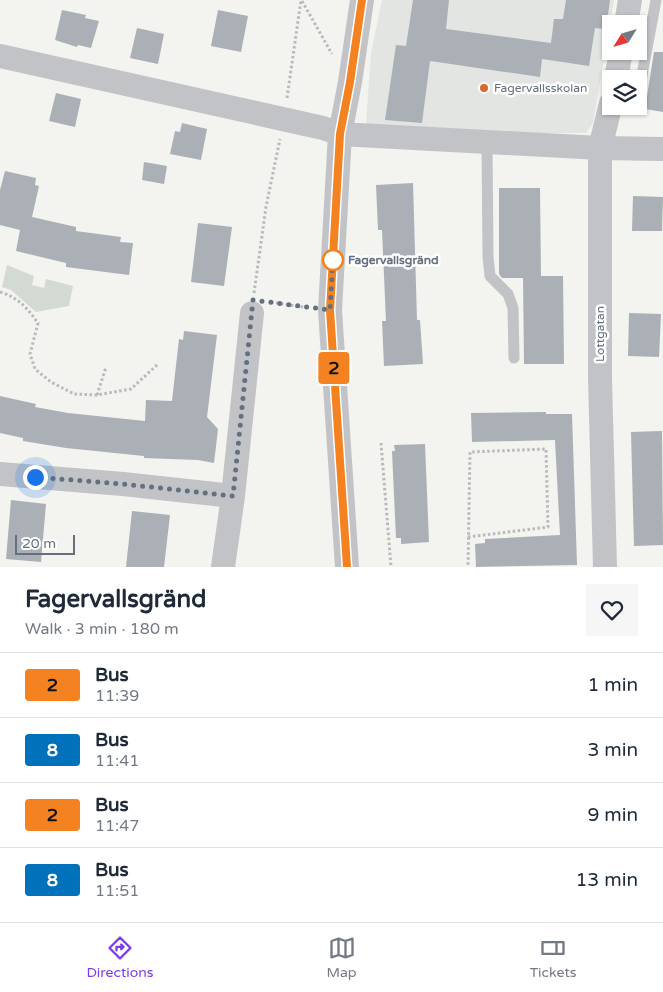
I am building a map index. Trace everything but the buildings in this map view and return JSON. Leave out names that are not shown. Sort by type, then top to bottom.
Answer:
[{"type":"street","points":[[347,567],[330,310],[340,134],[362,0]]},
{"type":"street","points":[[628,15],[630,0]]},
{"type":"street","points":[[0,56],[323,128],[340,134],[600,148],[663,149]]},
{"type":"street","name":"Lottgatan","points":[[605,567],[600,378],[600,148],[608,115]]},
{"type":"street","points":[[223,567],[233,496],[252,306]]},
{"type":"street","points":[[0,474],[123,484],[233,496]]},
{"type":"lane","points":[[643,70],[656,0]]},
{"type":"lane","points":[[474,141],[490,276],[508,294],[513,308],[514,358]]},
{"type":"path","points":[[301,0],[350,82]]},
{"type":"path","points":[[301,0],[284,120],[266,207],[252,306],[330,310]]},
{"type":"path","points":[[0,292],[11,295],[27,308],[38,324],[30,354],[35,369],[51,382],[74,394],[97,395],[131,389],[158,364]]},
{"type":"path","points":[[97,395],[106,367]]},
{"type":"path","points":[[381,443],[391,567]]},
{"type":"path","points":[[468,536],[548,526],[546,449],[470,452],[468,536],[468,567]]},
{"type":"shaded area","name":"Fagervallsskolan","points":[[382,0],[614,0],[611,15],[602,15],[602,60],[604,60],[593,123],[586,133],[465,133],[366,124],[371,53]]},
{"type":"shaded area","points":[[7,265],[34,276],[32,285],[44,288],[46,279],[73,286],[69,306],[36,312],[11,290],[2,287]]},
{"type":"bus line","name":"2","points":[[347,567],[330,310],[340,134],[362,0]]},
{"type":"place","name":"Fagervallsskolan","points":[[484,88]]},
{"type":"place","name":"Fagervallsgränd","points":[[333,260]]},
{"type":"route","points":[[35,477],[233,496],[253,300],[330,310],[333,260]]}]
